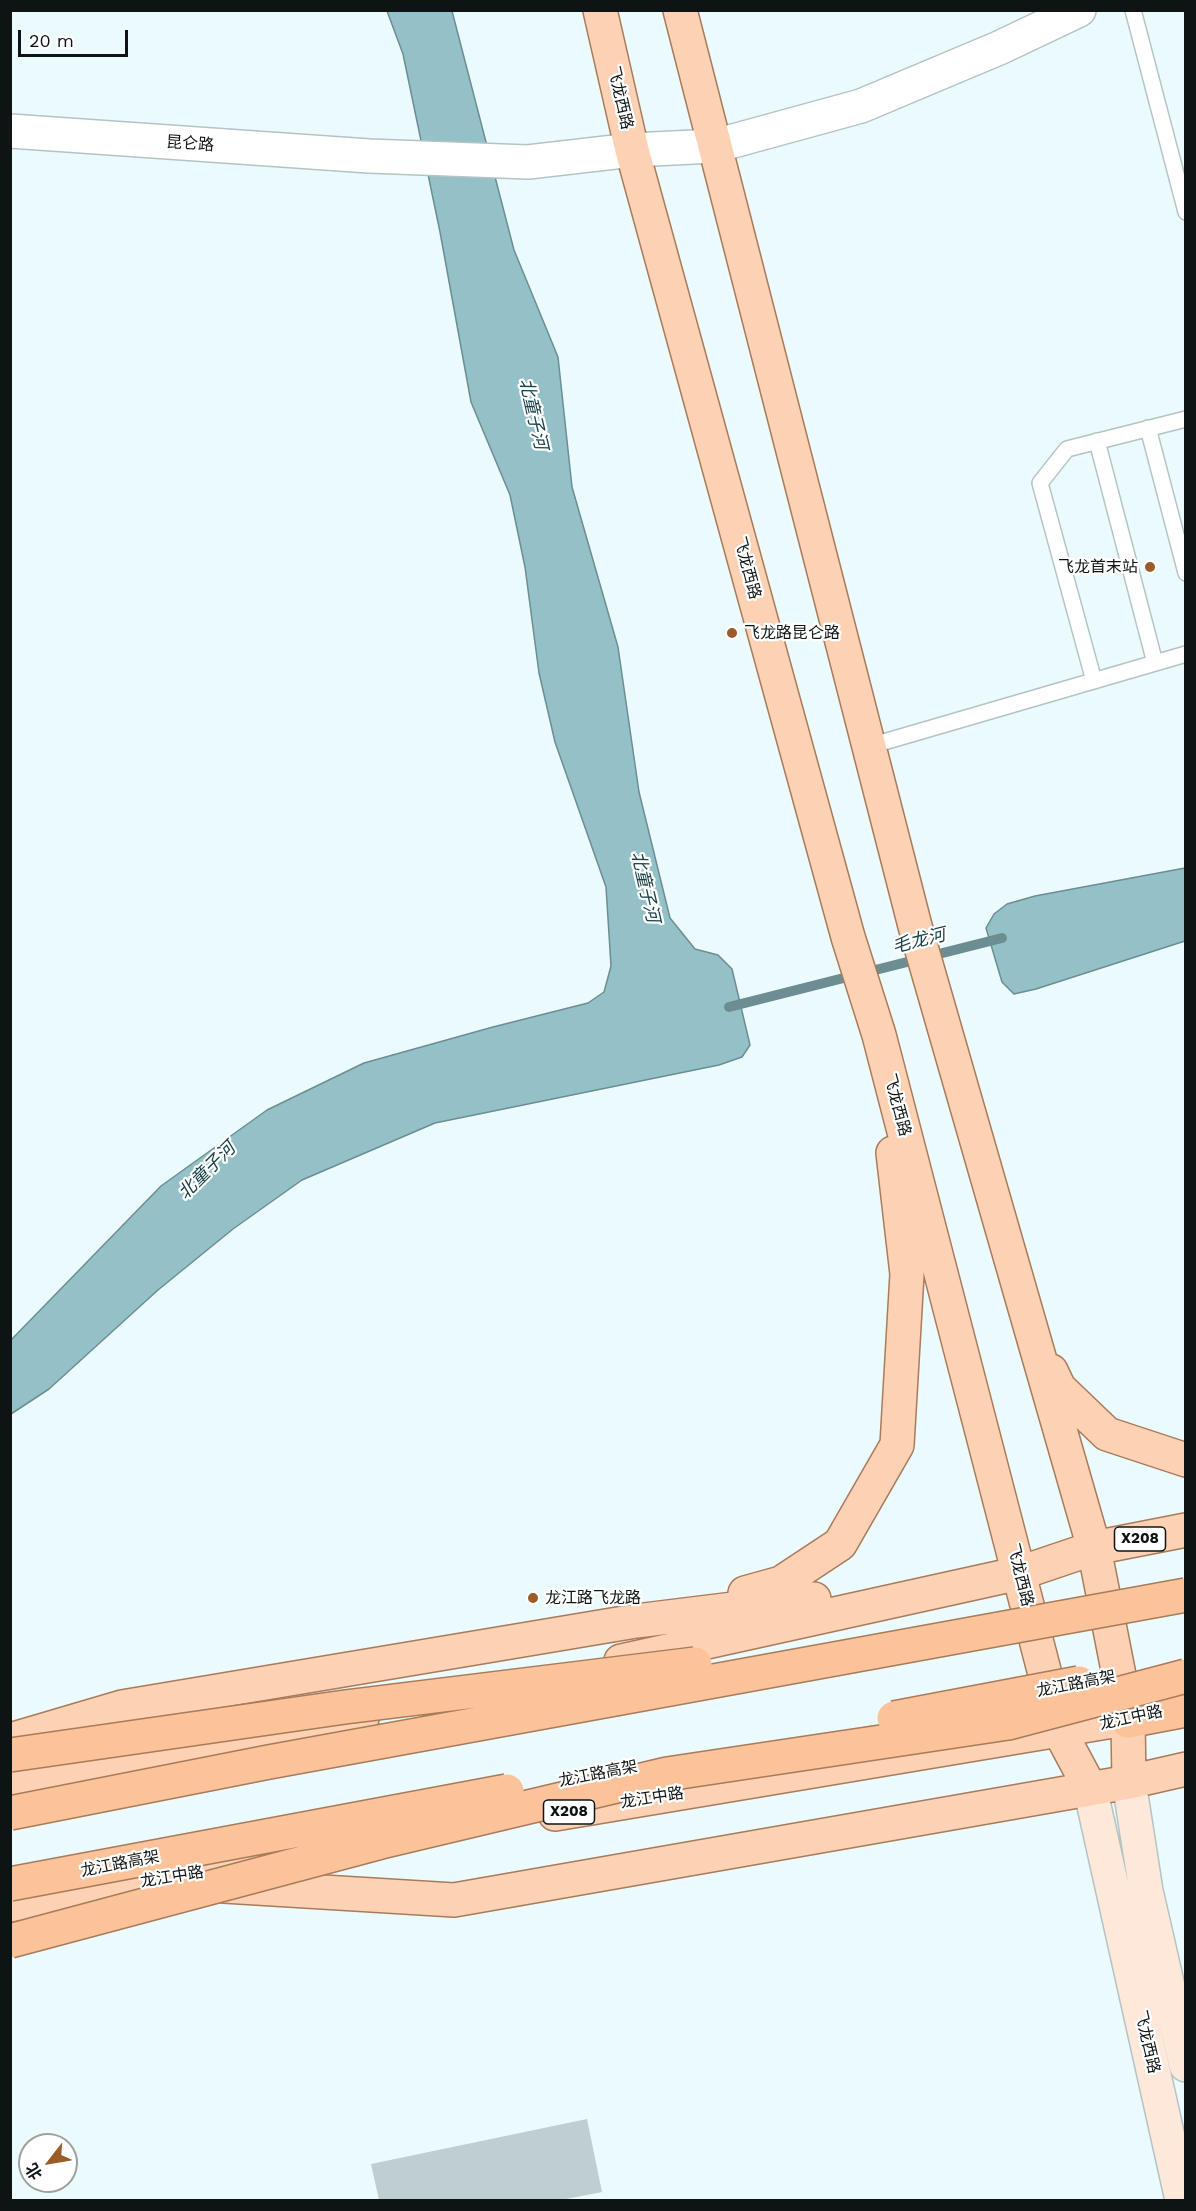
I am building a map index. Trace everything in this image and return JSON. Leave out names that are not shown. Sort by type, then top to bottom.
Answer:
[{"type":"highway","points":[[10,1813],[280,1759],[1185,1595]]},
{"type":"highway","points":[[11,1758],[345,1707],[1065,1617]]},
{"type":"highway","name":"龙江路高架","points":[[10,1884],[1185,1663]]},
{"type":"highway","points":[[10,1941],[381,1842],[667,1774],[1008,1723],[1185,1676]]},
{"type":"highway","points":[[1128,1721],[1185,1708]]},
{"type":"main road","name":"飞龙西路","points":[[600,10],[632,150],[848,937],[879,1035],[1060,1732],[1090,1788],[1182,2200]]},
{"type":"main road","name":"飞龙西路","points":[[680,10],[915,926],[1094,1548],[1128,1721],[1130,1782],[1146,1891],[1185,2065]]},
{"type":"main road","points":[[636,1621],[781,1583],[840,1544],[897,1445],[907,1274],[879,1035]]},
{"type":"main road","points":[[1032,1332],[1059,1388],[1107,1434],[1185,1460]]},
{"type":"main road","name":"X208","points":[[11,1758],[133,1768],[1020,1573],[1094,1548],[1185,1530]]},
{"type":"main road","points":[[11,1758],[122,1707],[636,1621],[1020,1573]]},
{"type":"main road","name":"龙江中路","points":[[10,1905],[1128,1721]]},
{"type":"main road","points":[[145,1881],[454,1900],[1130,1782],[1185,1769]]},
{"type":"street","name":"昆仑路","points":[[10,131],[369,156],[528,162],[632,150],[715,146],[861,106],[999,48],[1079,10]]},
{"type":"lane","points":[[1133,10],[1185,212]]},
{"type":"lane","points":[[1095,681],[1040,483],[1067,449],[1185,419]]},
{"type":"lane","points":[[1148,428],[1185,573]]},
{"type":"lane","points":[[1097,441],[1155,663]]},
{"type":"lane","points":[[870,746],[1185,654]]},
{"type":"water","name":"北童子河","points":[[387,11],[452,11],[514,250],[558,357],[572,487],[618,647],[639,792],[670,918],[695,949],[718,955],[732,969],[750,1045],[742,1057],[719,1065],[435,1123],[302,1180],[233,1229],[158,1290],[49,1389],[11,1414],[11,1340],[161,1186],[267,1110],[364,1063],[588,1003],[604,992],[611,966],[606,887],[555,742],[539,673],[525,567],[510,495],[471,402],[440,232],[403,54]]},
{"type":"water","points":[[1185,868],[1185,941],[1014,994],[1002,982],[986,928],[994,914],[1007,904],[1035,896]]},
{"type":"building","points":[[587,2119],[602,2192],[561,2200],[379,2200],[371,2164]]},
{"type":"waterway","name":"毛龙河","points":[[729,1007],[1002,938]]},
{"type":"place","name":"飞龙首末站","points":[[1150,567]]},
{"type":"place","name":"飞龙路昆仑路","points":[[732,633]]},
{"type":"place","name":"龙江路飞龙路","points":[[533,1598]]}]
